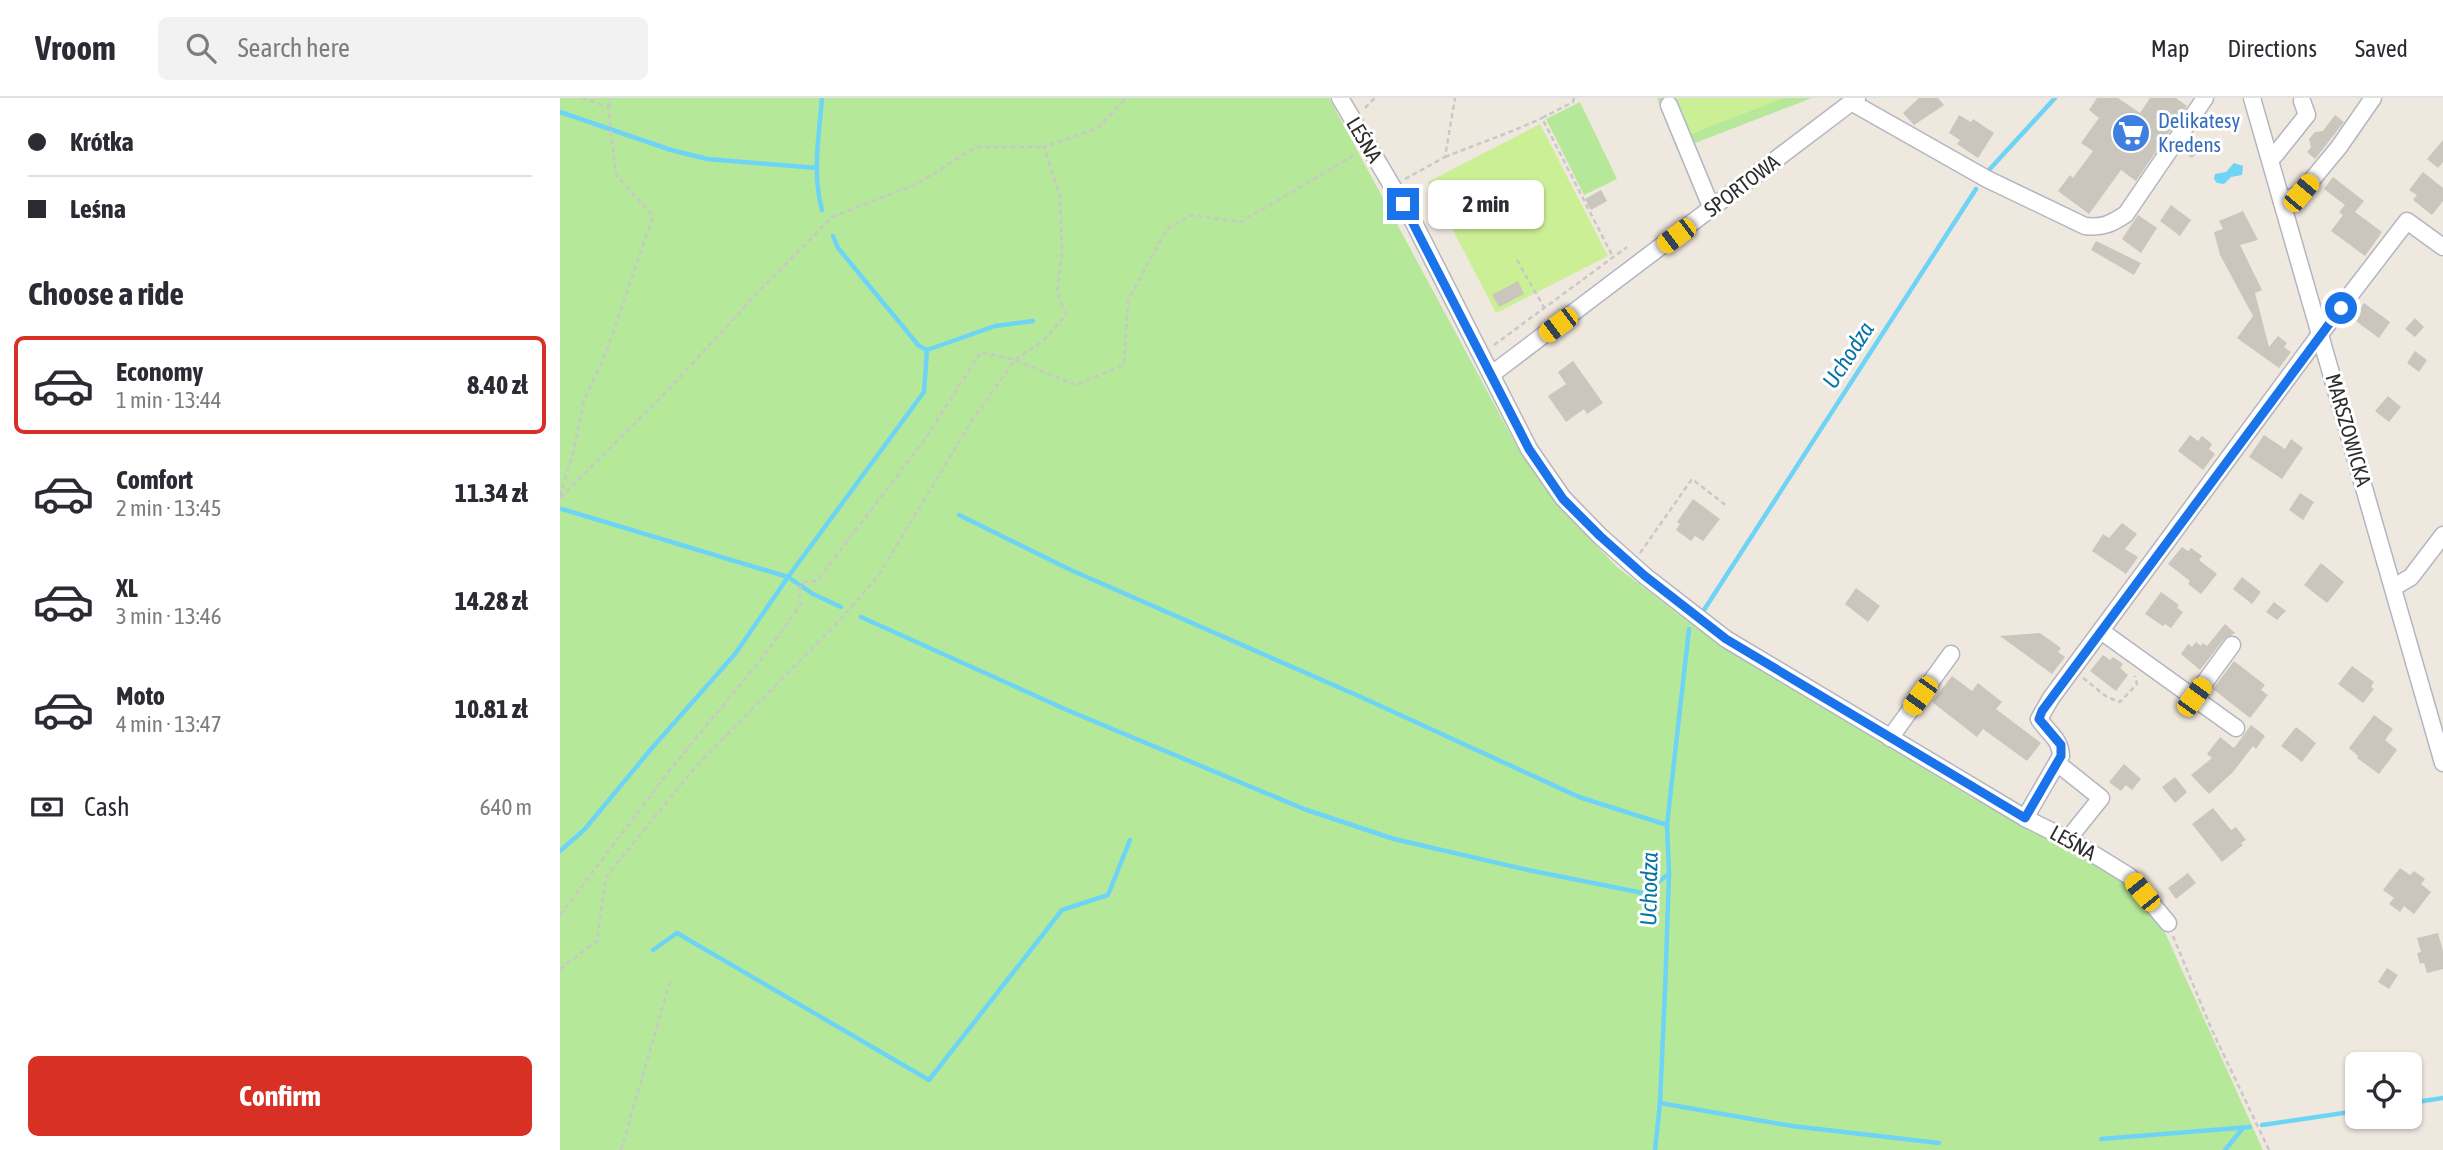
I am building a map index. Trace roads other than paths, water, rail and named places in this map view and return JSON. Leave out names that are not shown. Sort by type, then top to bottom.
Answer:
[{"type":"street","name":"LEŚNA","points":[[1340,98],[1414,223],[1529,449],[1563,499],[1632,564],[1690,613],[1726,639],[2025,818],[2068,839],[2129,876],[2168,923]]},
{"type":"street","points":[[1854,100],[1987,179],[2085,226],[2098,228],[2110,225],[2126,214],[2205,98]]},
{"type":"street","name":"MARSZOWICKA","points":[[2252,98],[2443,763]]},
{"type":"street","points":[[2282,202],[2301,193],[2339,147],[2373,98]]},
{"type":"street","name":"SPORTOWA","points":[[1492,374],[1854,100]]},
{"type":"street","points":[[2270,157],[2275,155],[2307,115],[2302,101]]},
{"type":"street","points":[[1669,105],[1712,209]]},
{"type":"street","points":[[2025,818],[2061,756],[2061,745],[2039,719],[2042,711],[2407,221],[2442,246]]},
{"type":"street","points":[[2394,587],[2411,577],[2443,535]]},
{"type":"street","points":[[2101,631],[2236,727]]},
{"type":"street","points":[[2194,697],[2232,645]]},
{"type":"street","points":[[1890,738],[1951,654]]},
{"type":"street","points":[[2057,763],[2101,798],[2068,839]]},
{"type":"water","points":[[2234,163],[2243,166],[2242,175],[2231,177],[2224,184],[2217,183],[2215,174],[2226,172]]},
{"type":"waterway","points":[[822,98],[817,168],[822,210]]},
{"type":"waterway","name":"Uchodza","points":[[1988,171],[2055,98]]},
{"type":"waterway","points":[[560,112],[671,150],[707,159],[817,168]]},
{"type":"waterway","name":"Uchodza","points":[[1704,610],[1976,189]]},
{"type":"waterway","points":[[833,236],[838,248],[919,346],[927,350],[995,326],[1033,321]]},
{"type":"waterway","points":[[562,509],[788,577],[924,392],[927,350]]},
{"type":"waterway","points":[[959,515],[1073,571],[1361,697],[1579,797],[1667,825]]},
{"type":"waterway","points":[[560,851],[584,830],[735,654],[788,577],[813,594],[841,607]]},
{"type":"waterway","points":[[861,617],[1067,710],[1304,809],[1394,839],[1643,893],[1669,874]]},
{"type":"waterway","name":"Uchodza","points":[[1655,1150],[1665,991],[1669,874],[1667,825],[1689,629]]},
{"type":"waterway","points":[[653,950],[677,933],[929,1080],[1062,910],[1108,895],[1130,840]]},
{"type":"waterway","points":[[2422,1101],[2443,1098]]},
{"type":"waterway","points":[[1660,1103],[1792,1126],[1939,1143]]},
{"type":"waterway","points":[[2262,1125],[2345,1113]]},
{"type":"waterway","points":[[2101,1139],[2250,1127]]},
{"type":"waterway","points":[[2225,1150],[2243,1128]]},
{"type":"place","name":"Delikatesy Kredens","points":[[2131,133]]}]
